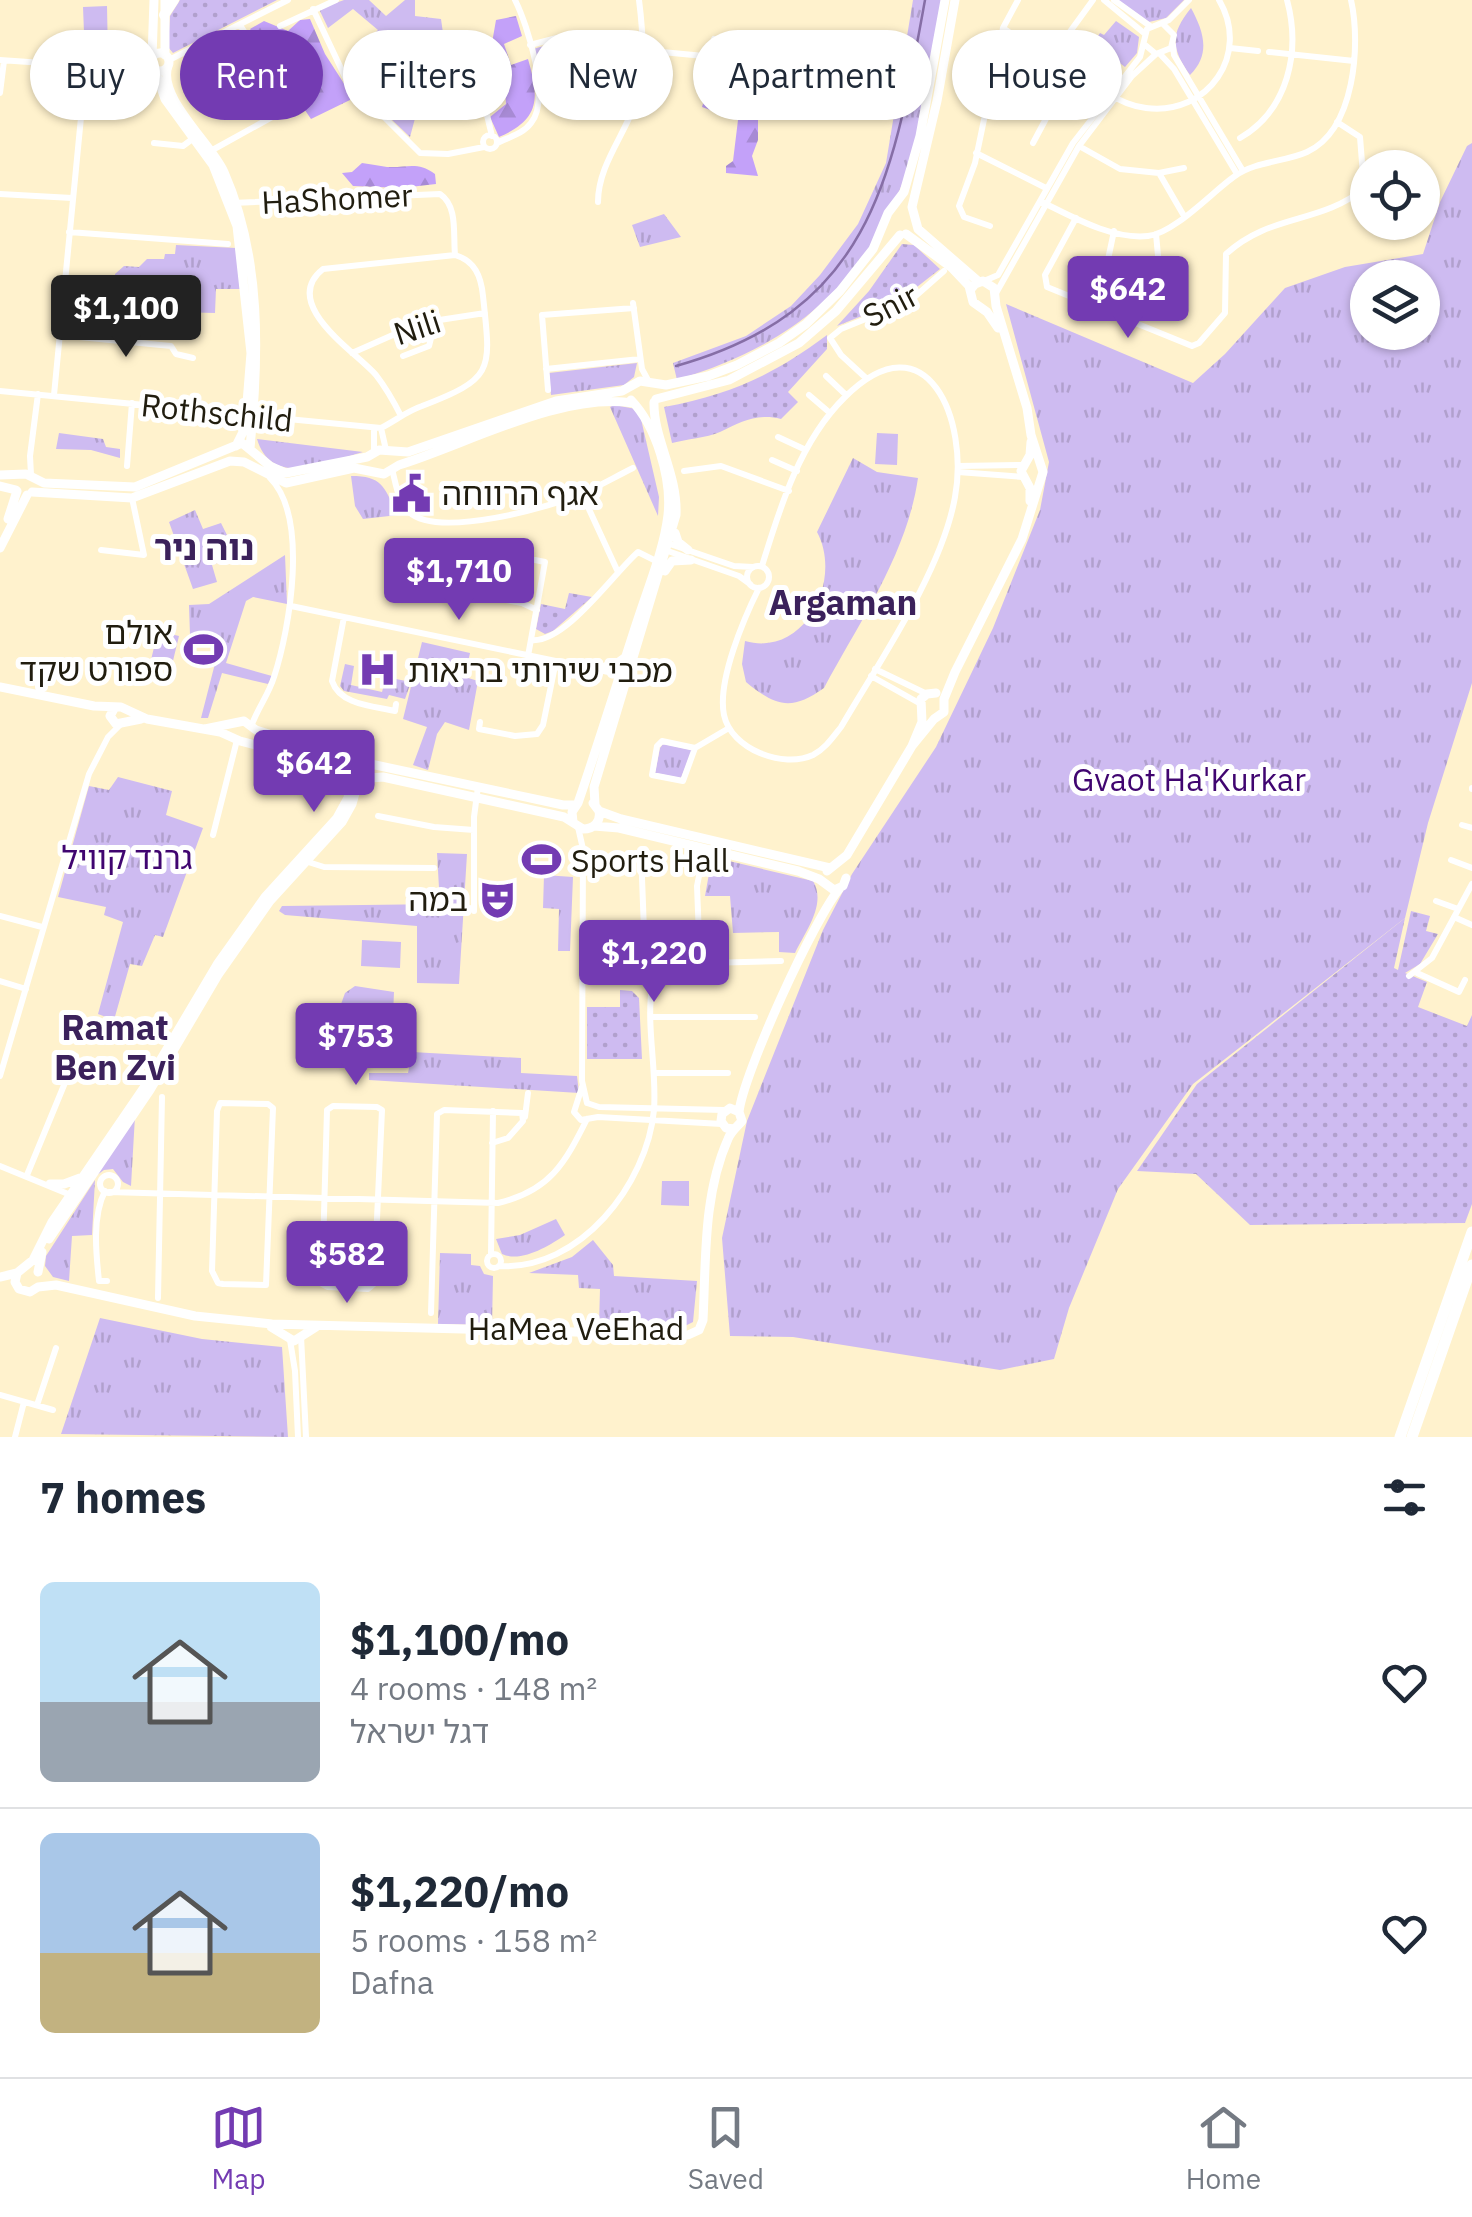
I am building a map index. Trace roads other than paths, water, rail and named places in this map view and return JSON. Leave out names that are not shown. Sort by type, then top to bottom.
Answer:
[{"type":"highway","points":[[1400,1437],[1471,1240]]},
{"type":"highway","points":[[1412,1437],[1470,1272]]},
{"type":"main road","points":[[155,6],[174,0]]},
{"type":"street","points":[[0,486],[23,492],[132,498],[218,464],[242,462],[250,457],[250,336],[233,203],[208,151],[171,96],[155,6],[165,0]]},
{"type":"street","points":[[160,68],[163,70],[167,60],[288,0]]},
{"type":"street","points":[[280,26],[336,0]]},
{"type":"street","points":[[495,139],[523,131],[537,114],[540,91],[530,45],[514,0]]},
{"type":"street","points":[[640,0],[641,30]]},
{"type":"street","points":[[0,475],[27,476],[44,483],[135,487],[242,443],[286,474],[373,454],[408,452],[556,401],[650,382],[678,383],[726,370],[793,334],[840,292],[873,250],[890,210],[904,192],[920,136],[946,0]]},
{"type":"street","points":[[250,414],[234,457],[270,477],[286,483],[354,468],[386,471],[558,410],[605,403],[646,407],[655,400],[729,380],[799,343],[836,311],[914,218],[912,201],[938,101],[955,0]]},
{"type":"street","points":[[1006,30],[1003,28],[1018,0]]},
{"type":"street","points":[[1071,30],[1093,0]]},
{"type":"street","points":[[1104,0],[1150,27],[1169,27],[1174,35]]},
{"type":"street","points":[[1114,0],[1150,27]]},
{"type":"street","points":[[1122,84],[1140,57],[1150,27],[1169,20],[1189,0]]},
{"type":"street","points":[[1122,100],[1164,109],[1196,99],[1222,72],[1229,48],[1227,16],[1219,0]]},
{"type":"street","points":[[1240,138],[1258,127],[1275,109],[1292,54],[1288,0]]},
{"type":"street","points":[[1043,202],[1114,232],[1156,234],[1240,172],[1308,152],[1324,141],[1337,122],[1348,92],[1354,60],[1351,0]]},
{"type":"street","points":[[312,10],[346,79],[420,152],[448,154],[484,146],[491,149],[495,139],[490,120]]},
{"type":"street","points":[[1180,10],[1174,55],[1240,172]]},
{"type":"street","points":[[208,151],[292,106],[240,25]]},
{"type":"street","points":[[1144,42],[1148,50],[1174,69],[1196,99]]},
{"type":"street","points":[[1122,85],[1173,45]]},
{"type":"street","points":[[1229,48],[1258,51]]},
{"type":"street","points":[[1269,52],[1354,60]]},
{"type":"street","points":[[160,55],[167,60]]},
{"type":"street","points":[[0,93],[2,61],[30,63]]},
{"type":"street","points":[[160,87],[164,99],[197,136]]},
{"type":"street","points":[[1122,91],[1136,106]]},
{"type":"street","points":[[54,396],[80,120]]},
{"type":"street","points":[[598,202],[602,175],[627,120]]},
{"type":"street","points":[[984,120],[960,212],[970,220],[990,226]]},
{"type":"street","points":[[1033,143],[1044,120]]},
{"type":"street","points":[[981,306],[988,306],[995,296],[1047,188],[1073,143],[1092,120]]},
{"type":"street","points":[[970,290],[998,275],[1096,120]]},
{"type":"street","points":[[1337,122],[1360,137],[1361,150]]},
{"type":"street","points":[[154,143],[183,146],[197,136]]},
{"type":"street","points":[[1079,146],[1120,170],[1159,173],[1184,168]]},
{"type":"street","points":[[976,153],[1047,188]]},
{"type":"street","points":[[1159,173],[1184,216]]},
{"type":"street","points":[[0,194],[72,198]]},
{"type":"street","name":"HaShomer","points":[[233,203],[440,194],[452,209],[455,254]]},
{"type":"street","points":[[1076,218],[1045,275],[1047,287],[1192,346],[1225,312],[1226,254],[1240,240],[1256,230],[1339,206],[1350,198]]},
{"type":"street","points":[[890,210],[902,206],[981,282],[992,286],[1043,472],[958,469]]},
{"type":"street","points":[[886,223],[891,231],[903,234],[944,261],[1005,339]]},
{"type":"street","points":[[69,232],[228,244]]},
{"type":"street","points":[[1106,270],[1114,232]]},
{"type":"street","points":[[1156,234],[1161,288]]},
{"type":"street","points":[[378,428],[466,388],[479,376],[487,351],[485,313],[476,270],[455,254],[329,268],[316,276],[312,296],[319,320],[375,374],[402,416]]},
{"type":"street","name":"Snir","points":[[867,379],[841,355],[830,338],[910,301],[944,271]]},
{"type":"street","points":[[548,390],[542,316],[634,306],[642,370],[656,391],[656,419],[675,487],[676,540],[690,555],[759,588],[770,578],[768,570],[757,566],[734,566],[690,555],[666,547]]},
{"type":"street","name":"Nili","points":[[352,352],[409,326],[485,313]]},
{"type":"street","points":[[403,356],[429,346],[428,321]]},
{"type":"street","points":[[60,335],[171,346],[176,354],[193,358]]},
{"type":"street","points":[[546,370],[640,360]]},
{"type":"street","points":[[750,584],[747,574],[757,566],[806,450],[846,396],[867,379],[899,368],[917,372],[937,386],[951,414],[958,469],[944,540],[835,736],[812,756],[764,754],[744,744],[729,728],[723,708],[726,681],[759,588]]},
{"type":"street","points":[[576,1142],[574,1114],[582,1081],[584,826],[597,807],[594,786],[624,676],[660,577],[666,547],[667,489],[647,419],[635,404],[633,386],[642,370]]},
{"type":"street","points":[[826,376],[846,396]]},
{"type":"street","name":"Rothschild","points":[[0,390],[378,428]]},
{"type":"street","points":[[1,545],[27,476],[38,394]]},
{"type":"street","points":[[809,395],[830,413]]},
{"type":"street","points":[[126,466],[132,403]]},
{"type":"street","points":[[378,428],[394,461],[386,471]]},
{"type":"street","points":[[378,428],[370,464],[386,471],[412,515],[441,522],[515,514],[582,494],[633,468]]},
{"type":"street","points":[[919,703],[936,695],[955,672],[1009,570],[1026,524],[1032,435]]},
{"type":"street","points":[[778,436],[806,450]]},
{"type":"street","points":[[772,460],[797,471]]},
{"type":"street","points":[[1028,473],[1039,463]]},
{"type":"street","points":[[684,471],[721,466],[789,492]]},
{"type":"street","points":[[23,492],[15,482],[27,476]]},
{"type":"street","points":[[239,740],[251,736],[251,727],[275,676],[291,606],[293,547],[285,502],[270,477]]},
{"type":"street","points":[[285,502],[297,482]]},
{"type":"street","points":[[582,494],[617,570]]},
{"type":"street","points":[[101,550],[144,555],[132,498]]},
{"type":"street","points":[[584,826],[572,812],[616,687],[624,676],[626,657],[656,561],[675,523]]},
{"type":"street","points":[[531,640],[545,640],[592,602],[617,570],[638,552],[656,561]]},
{"type":"street","points":[[660,577],[672,561],[690,555]]},
{"type":"street","points":[[528,656],[545,562],[535,560]]},
{"type":"street","points":[[435,587],[522,603],[536,610]]},
{"type":"street","points":[[291,606],[624,676]]},
{"type":"street","points":[[344,617],[332,681],[334,689],[344,698],[394,711],[396,704]]},
{"type":"street","points":[[597,670],[626,657]]},
{"type":"street","points":[[480,722],[479,730],[515,736],[537,734],[543,724],[556,661]]},
{"type":"street","points":[[597,670],[616,687]]},
{"type":"street","points":[[727,1126],[721,1116],[732,1110],[742,1096],[822,915],[843,883],[854,846],[912,746],[944,712],[936,695],[873,672]]},
{"type":"street","points":[[873,672],[919,703],[922,715],[912,746]]},
{"type":"street","points":[[0,687],[94,706],[118,717],[205,729],[355,776],[382,777],[564,817],[584,826],[619,828],[782,867],[834,890],[843,883]]},
{"type":"street","points":[[239,740],[232,730],[237,722],[264,702]]},
{"type":"street","points":[[922,715],[934,719]]},
{"type":"street","points":[[0,1076],[89,774],[118,717]]},
{"type":"street","points":[[205,729],[246,722],[251,727],[352,760],[562,805],[586,801],[621,819],[841,870],[843,883]]},
{"type":"street","points":[[695,748],[662,741],[656,746],[652,775],[683,781],[695,748],[729,728]]},
{"type":"street","points":[[213,836],[239,740]]},
{"type":"street","points":[[73,1196],[150,1090],[222,969],[342,811],[355,776],[352,760]]},
{"type":"street","points":[[355,776],[367,771],[364,762]]},
{"type":"street","points":[[474,911],[478,787]]},
{"type":"street","points":[[378,816],[434,828],[474,830]]},
{"type":"street","points":[[1462,824],[1472,828]]},
{"type":"street","points":[[822,915],[824,876],[854,846]]},
{"type":"street","points":[[641,850],[645,958],[653,968],[663,971],[665,980],[652,986],[645,980],[653,968],[700,962],[781,960]]},
{"type":"street","points":[[303,859],[310,865],[324,867],[434,868]]},
{"type":"street","points":[[16,1278],[26,1292],[82,1177],[145,1086],[218,964],[265,897],[303,859]]},
{"type":"street","points":[[1451,860],[1472,868]]},
{"type":"street","points":[[700,866],[700,962]]},
{"type":"street","points":[[1465,980],[1459,992],[1413,974],[1432,958],[1472,884]]},
{"type":"street","points":[[1436,901],[1472,925]]},
{"type":"street","points":[[0,916],[42,927]]},
{"type":"street","points":[[0,981],[26,989]]},
{"type":"street","points":[[493,1111],[491,1254],[500,1256],[499,1266],[555,1255],[592,1228],[628,1186],[646,1142],[654,1109],[652,986]]},
{"type":"street","points":[[652,1017],[755,1016]]},
{"type":"street","points":[[27,1175],[76,1056]]},
{"type":"street","points":[[654,1073],[728,1072]]},
{"type":"street","points":[[130,1192],[108,1175],[102,1178],[100,1187],[107,1192],[491,1204],[517,1198],[547,1181],[567,1159],[592,1110],[582,1081]]},
{"type":"street","points":[[492,1143],[508,1138],[523,1122],[528,1093]]},
{"type":"street","points":[[158,1298],[162,1096]]},
{"type":"street","points":[[268,1104],[273,1108],[268,1283],[223,1284],[214,1278],[214,1195],[218,1106],[268,1104]]},
{"type":"street","points":[[574,1114],[581,1120],[652,1119],[727,1126],[742,1120],[732,1110],[578,1104]]},
{"type":"street","points":[[377,1106],[382,1110],[374,1284],[368,1289],[322,1284],[325,1198],[328,1108],[377,1106]]},
{"type":"street","points":[[430,1314],[439,1111],[519,1112],[524,1115],[523,1122]]},
{"type":"street","name":"HaMea VeEhad","points":[[36,1275],[61,1286],[195,1316],[298,1330],[324,1326],[688,1334],[699,1330],[704,1320],[709,1216],[727,1126]]},
{"type":"street","points":[[0,1166],[73,1196]]},
{"type":"street","points":[[50,1184],[82,1177]]},
{"type":"street","points":[[107,1281],[99,1280],[99,1207],[107,1192],[116,1188],[117,1180]]},
{"type":"street","points":[[0,1278],[36,1275]]},
{"type":"street","name":"HaMea VeEhad","points":[[255,1322],[288,1338]]},
{"type":"street","points":[[298,1330],[285,1329],[293,1348],[298,1437]]},
{"type":"street","points":[[288,1338],[297,1340],[298,1330]]},
{"type":"street","points":[[298,1330],[306,1437]]},
{"type":"street","points":[[37,1405],[56,1348]]},
{"type":"street","points":[[0,1395],[53,1410]]},
{"type":"street","points":[[15,1437],[24,1402]]},
{"type":"waterway","points":[[676,366],[742,342],[794,310],[833,272],[862,228],[884,179],[900,124],[925,0]]},
{"type":"place","name":"אגף הרווחה","points":[[412,493]]},
{"type":"place","name":"אולם ספורט שקד","points":[[203,650]]},
{"type":"place","name":"מכבי שירותי בריאות","points":[[378,670]]},
{"type":"place","name":"Sports Hall","points":[[541,860]]},
{"type":"place","name":"במה","points":[[498,899]]},
{"type":"district","name":"נוה ניר","points":[[204,547]]},
{"type":"district","name":"Argaman","points":[[843,602]]},
{"type":"district","name":"Ramat Ben Zvi","points":[[115,1047]]},
{"type":"park label","name":"Gvaot Ha'Kurkar","points":[[1189,779]]},
{"type":"park label","name":"גרנד קוויל","points":[[127,857]]}]
